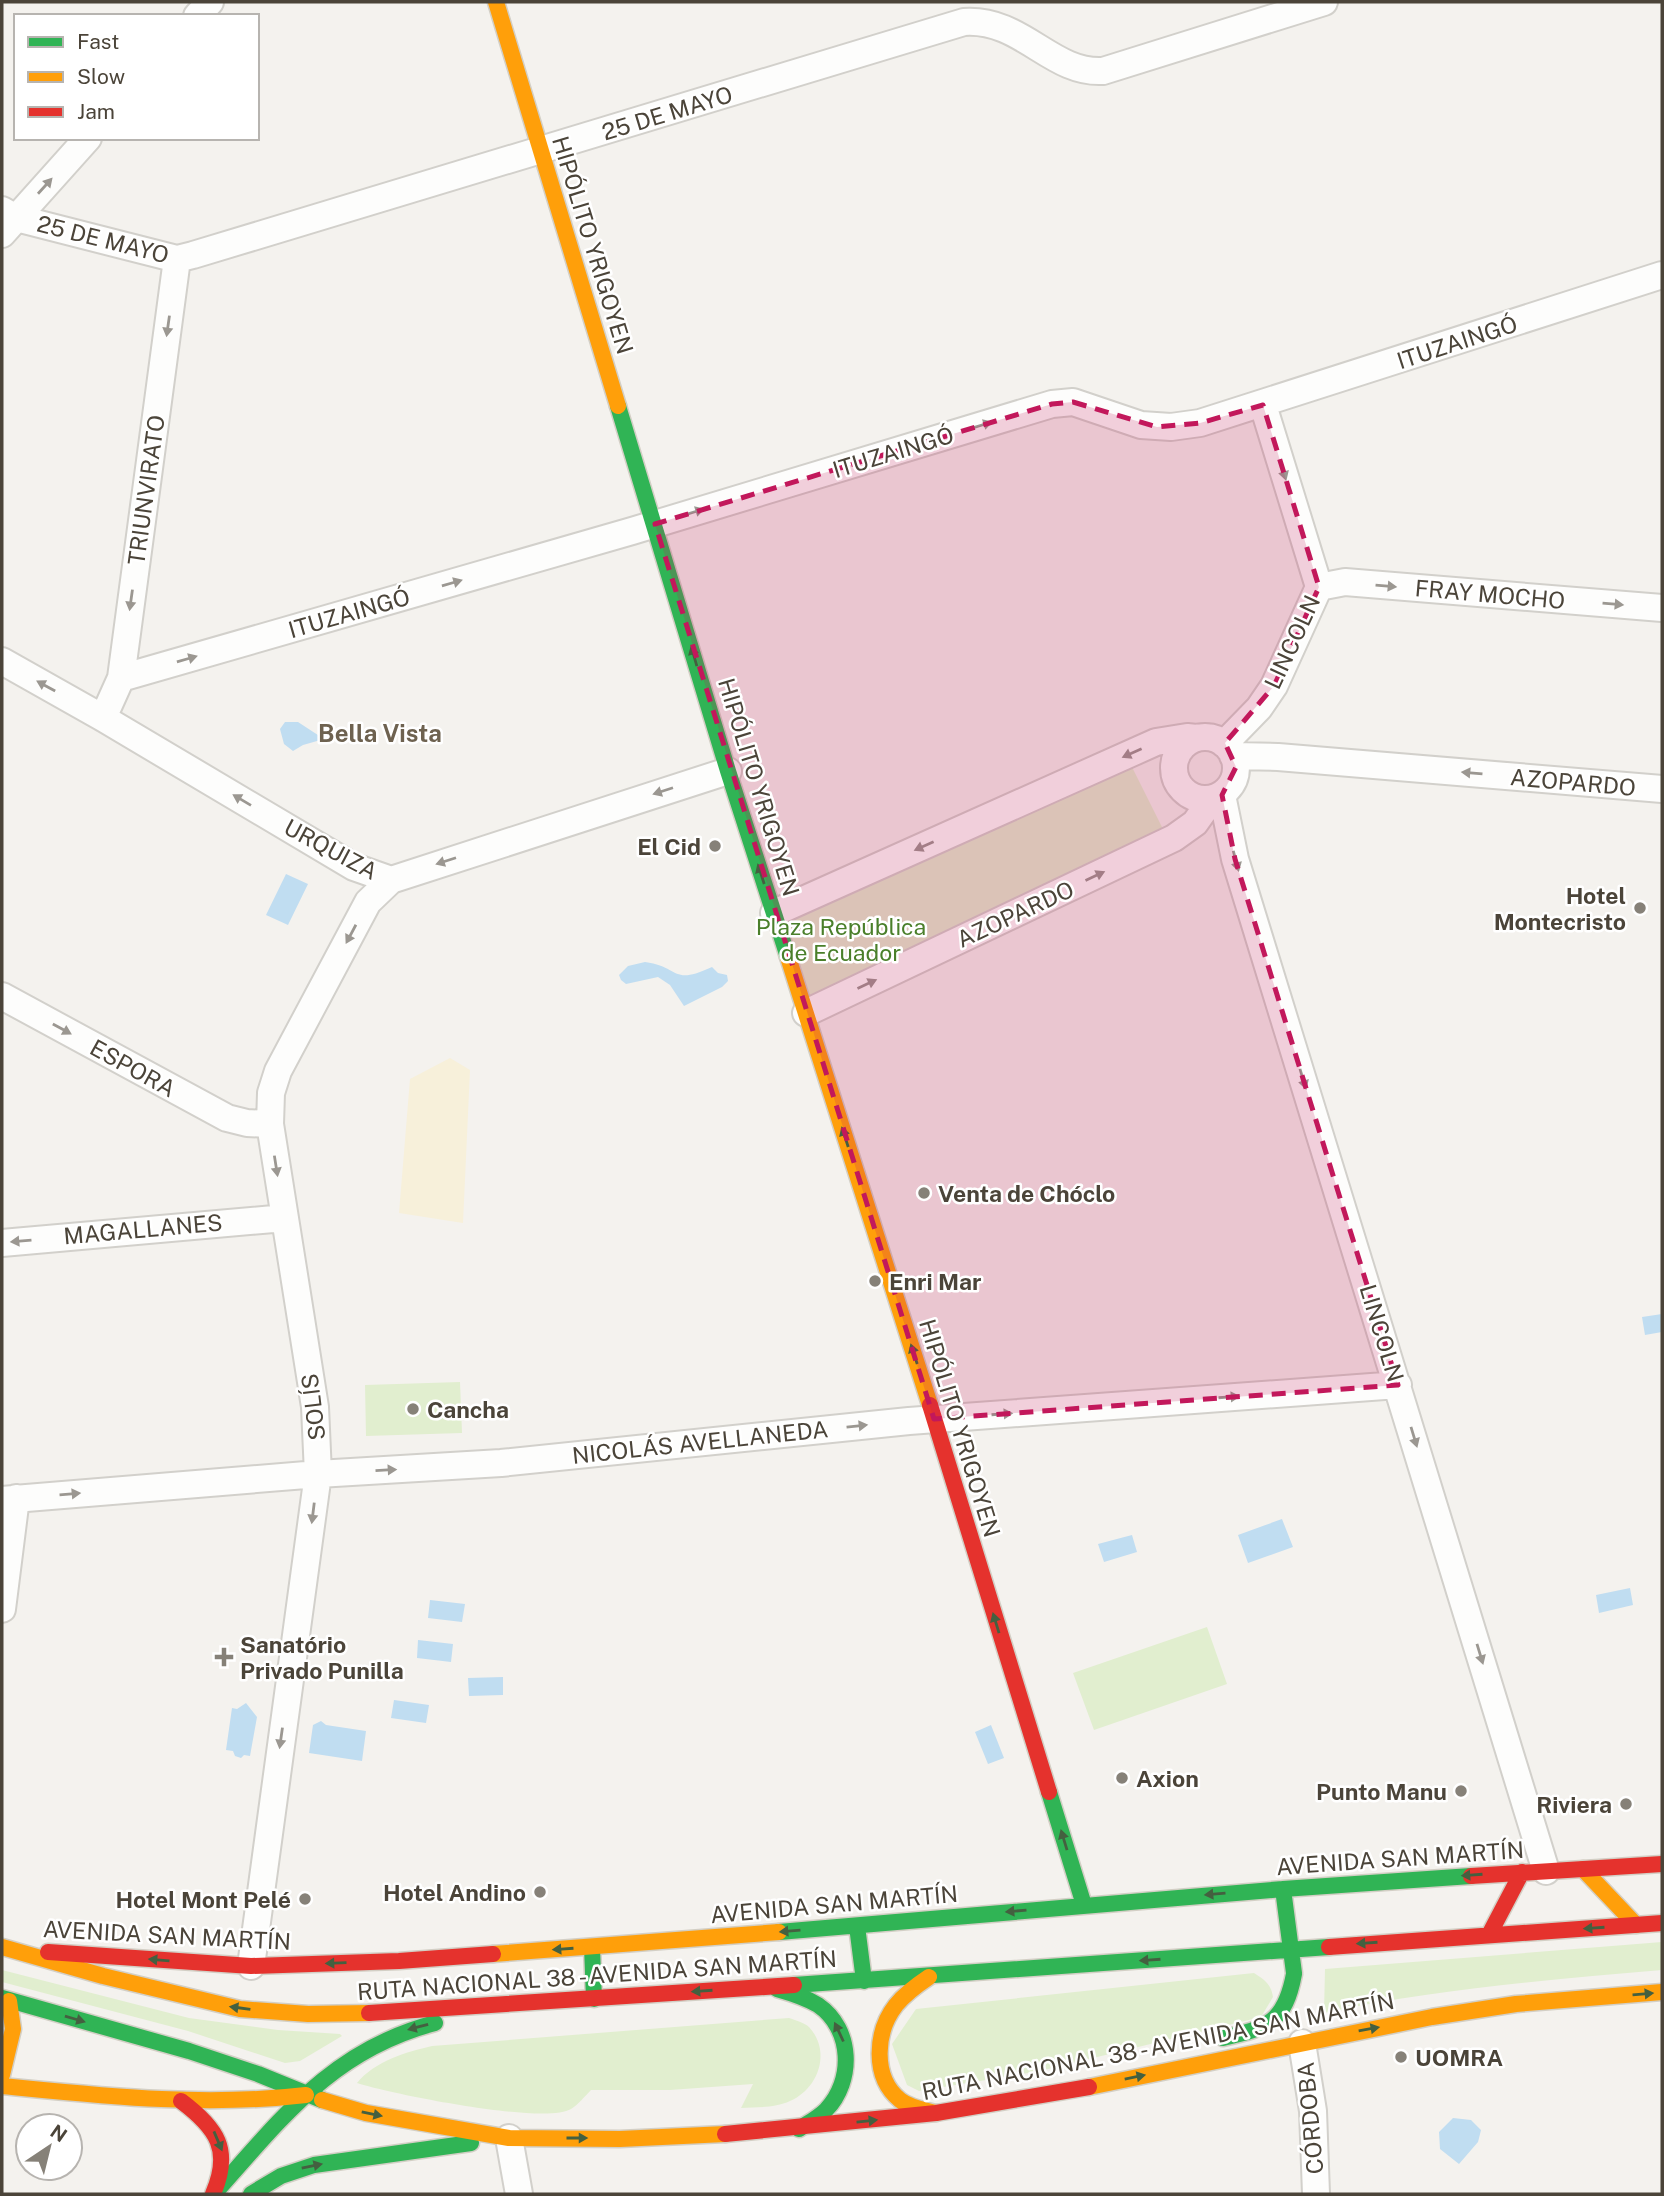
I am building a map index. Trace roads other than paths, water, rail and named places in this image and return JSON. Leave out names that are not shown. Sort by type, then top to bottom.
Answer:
[{"type":"main road","name":"HIPÓLITO YRIGOYEN","points":[[496,2],[728,771],[934,1419],[1084,1905]]},
{"type":"main road","name":"AVENIDA SAN MARTÍN","points":[[6,1949],[251,1966],[399,1961],[856,1926],[1283,1889],[1662,1864]]},
{"type":"main road","points":[[1583,1869],[1636,1925]]},
{"type":"main road","points":[[1489,1935],[1534,1871]]},
{"type":"main road","points":[[1283,1889],[1300,2029]]},
{"type":"main road","name":"RUTA NACIONAL 38 - AVENIDA SAN MARTÍN","points":[[6,1949],[116,1980],[240,2009],[308,2014],[382,2014],[1662,1923]]},
{"type":"main road","points":[[856,1926],[864,1981]]},
{"type":"main road","points":[[592,1947],[594,1998]]},
{"type":"main road","points":[[1213,2040],[1269,2024],[1289,2003],[1294,1974]]},
{"type":"main road","points":[[929,1977],[909,1990],[895,2006],[887,2019],[879,2051],[887,2085],[897,2097],[915,2108],[936,2113]]},
{"type":"main road","points":[[770,1986],[810,2000],[823,2008],[844,2039],[846,2069],[834,2100],[825,2111],[799,2129]]},
{"type":"main road","name":"RUTA NACIONAL 38 - AVENIDA SAN MARTÍN","points":[[5,1999],[189,2051],[258,2074],[306,2095],[366,2113],[509,2138],[647,2138],[799,2129],[936,2113],[1068,2091],[1300,2029],[1432,2017],[1516,2004],[1662,1992]]},
{"type":"main road","points":[[2,2075],[15,2028],[14,2014],[5,1999]]},
{"type":"main road","points":[[213,2194],[306,2095],[355,2056],[402,2032],[508,2003]]},
{"type":"main road","points":[[1068,2091],[1123,2062]]},
{"type":"main road","points":[[2,2086],[181,2101],[239,2102],[306,2095]]},
{"type":"main road","points":[[181,2101],[210,2124],[223,2152],[224,2165],[213,2194]]},
{"type":"main road","points":[[251,2194],[267,2181],[314,2165],[509,2138]]},
{"type":"street","name":"25 DE MAYO","points":[[7,221],[177,259],[540,152],[964,22],[984,21],[1002,27],[1065,63],[1087,72],[1095,72],[1324,2]]},
{"type":"street","points":[[7,221],[86,140]]},
{"type":"street","name":"TRIUNVIRATO","points":[[103,718],[121,678],[177,259]]},
{"type":"street","name":"ITUZAINGÓ","points":[[121,678],[655,524],[1052,404],[1073,402],[1142,425],[1157,427],[1200,423],[1662,275]]},
{"type":"street","name":"LINCOLN","points":[[1228,750],[1274,686],[1319,587],[1262,405]]},
{"type":"street","name":"FRAY MOCHO","points":[[1319,587],[1345,582],[1662,608]]},
{"type":"street","name":"URQUIZA","points":[[2,662],[103,718],[354,867],[391,880],[728,771]]},
{"type":"street","points":[[774,913],[1156,742],[1187,737],[1209,737],[1228,750],[1236,767],[1235,778],[1230,787],[1217,797],[1201,800],[1191,796],[1175,781],[1173,770],[1180,749],[1197,738]]},
{"type":"street","name":"AZOPARDO","points":[[1228,750],[1278,757],[1661,792]]},
{"type":"street","name":"LINCOLN","points":[[1217,797],[1398,1385],[1534,1871]]},
{"type":"street","name":"AZOPARDO","points":[[806,1013],[1174,838],[1195,823],[1217,797]]},
{"type":"street","name":"SOLÍS","points":[[251,1966],[318,1474],[315,1407],[270,1124],[271,1093],[278,1071],[368,902],[391,880]]},
{"type":"street","name":"ESPORA","points":[[2,996],[227,1118],[247,1123],[270,1124]]},
{"type":"street","name":"MAGALLANES","points":[[2,1243],[285,1218]]},
{"type":"street","name":"NICOLÁS AVELLANEDA","points":[[9,1499],[318,1474],[501,1463],[934,1419],[1398,1385]]},
{"type":"street","points":[[2,1609],[9,1499]]},
{"type":"street","name":"CÓRDOBA","points":[[1300,2029],[1313,2111],[1316,2194]]},
{"type":"street","points":[[509,2138],[519,2194]]},
{"type":"water","points":[[285,722],[298,722],[324,739],[293,751],[284,744],[280,729]]},
{"type":"water","points":[[286,874],[308,884],[288,925],[266,915]]},
{"type":"water","points":[[645,962],[682,975],[712,967],[718,973],[727,975],[728,981],[722,987],[684,1006],[670,985],[658,977],[626,984],[621,980],[619,975],[628,966]]},
{"type":"water","points":[[1662,1314],[1662,1332],[1645,1335],[1642,1317]]},
{"type":"water","points":[[1282,1519],[1293,1547],[1248,1563],[1238,1535]]},
{"type":"water","points":[[1132,1535],[1137,1552],[1104,1562],[1098,1544]]},
{"type":"water","points":[[1630,1588],[1633,1605],[1599,1613],[1596,1595]]},
{"type":"water","points":[[430,1600],[465,1604],[462,1622],[428,1618]]},
{"type":"water","points":[[418,1640],[453,1644],[451,1662],[417,1658]]},
{"type":"water","points":[[503,1677],[503,1695],[469,1696],[468,1678]]},
{"type":"water","points":[[394,1700],[429,1705],[426,1723],[391,1718]]},
{"type":"water","points":[[246,1703],[257,1717],[250,1756],[244,1755],[241,1758],[235,1756],[233,1751],[226,1750],[232,1708],[237,1709]]},
{"type":"water","points":[[321,1721],[326,1725],[366,1731],[362,1761],[309,1753],[313,1725]]},
{"type":"water","points":[[991,1725],[1004,1758],[988,1764],[975,1732]]},
{"type":"water","points":[[1453,2118],[1471,2120],[1481,2130],[1478,2142],[1459,2164],[1440,2149],[1439,2132]]},
{"type":"place","name":"El Cid","points":[[715,846]]},
{"type":"place","name":"Hotel Montecristo","points":[[1640,908]]},
{"type":"place","name":"Venta de Chóclo","points":[[924,1193]]},
{"type":"place","name":"Enri Mar","points":[[875,1281]]},
{"type":"place","name":"Cancha","points":[[413,1409]]},
{"type":"place","name":"Sanatório Privado Punilla","points":[[224,1657]]},
{"type":"place","name":"Axion","points":[[1122,1778]]},
{"type":"place","name":"Punto Manu","points":[[1461,1791]]},
{"type":"place","name":"Riviera","points":[[1626,1804]]},
{"type":"place","name":"Hotel Andino","points":[[540,1892]]},
{"type":"place","name":"Hotel Mont Pelé","points":[[305,1899]]},
{"type":"place","name":"UOMRA","points":[[1401,2057]]},
{"type":"district","name":"Bella Vista","points":[[380,733]]},
{"type":"park label","name":"Plaza República de Ecuador","points":[[841,939]]}]
